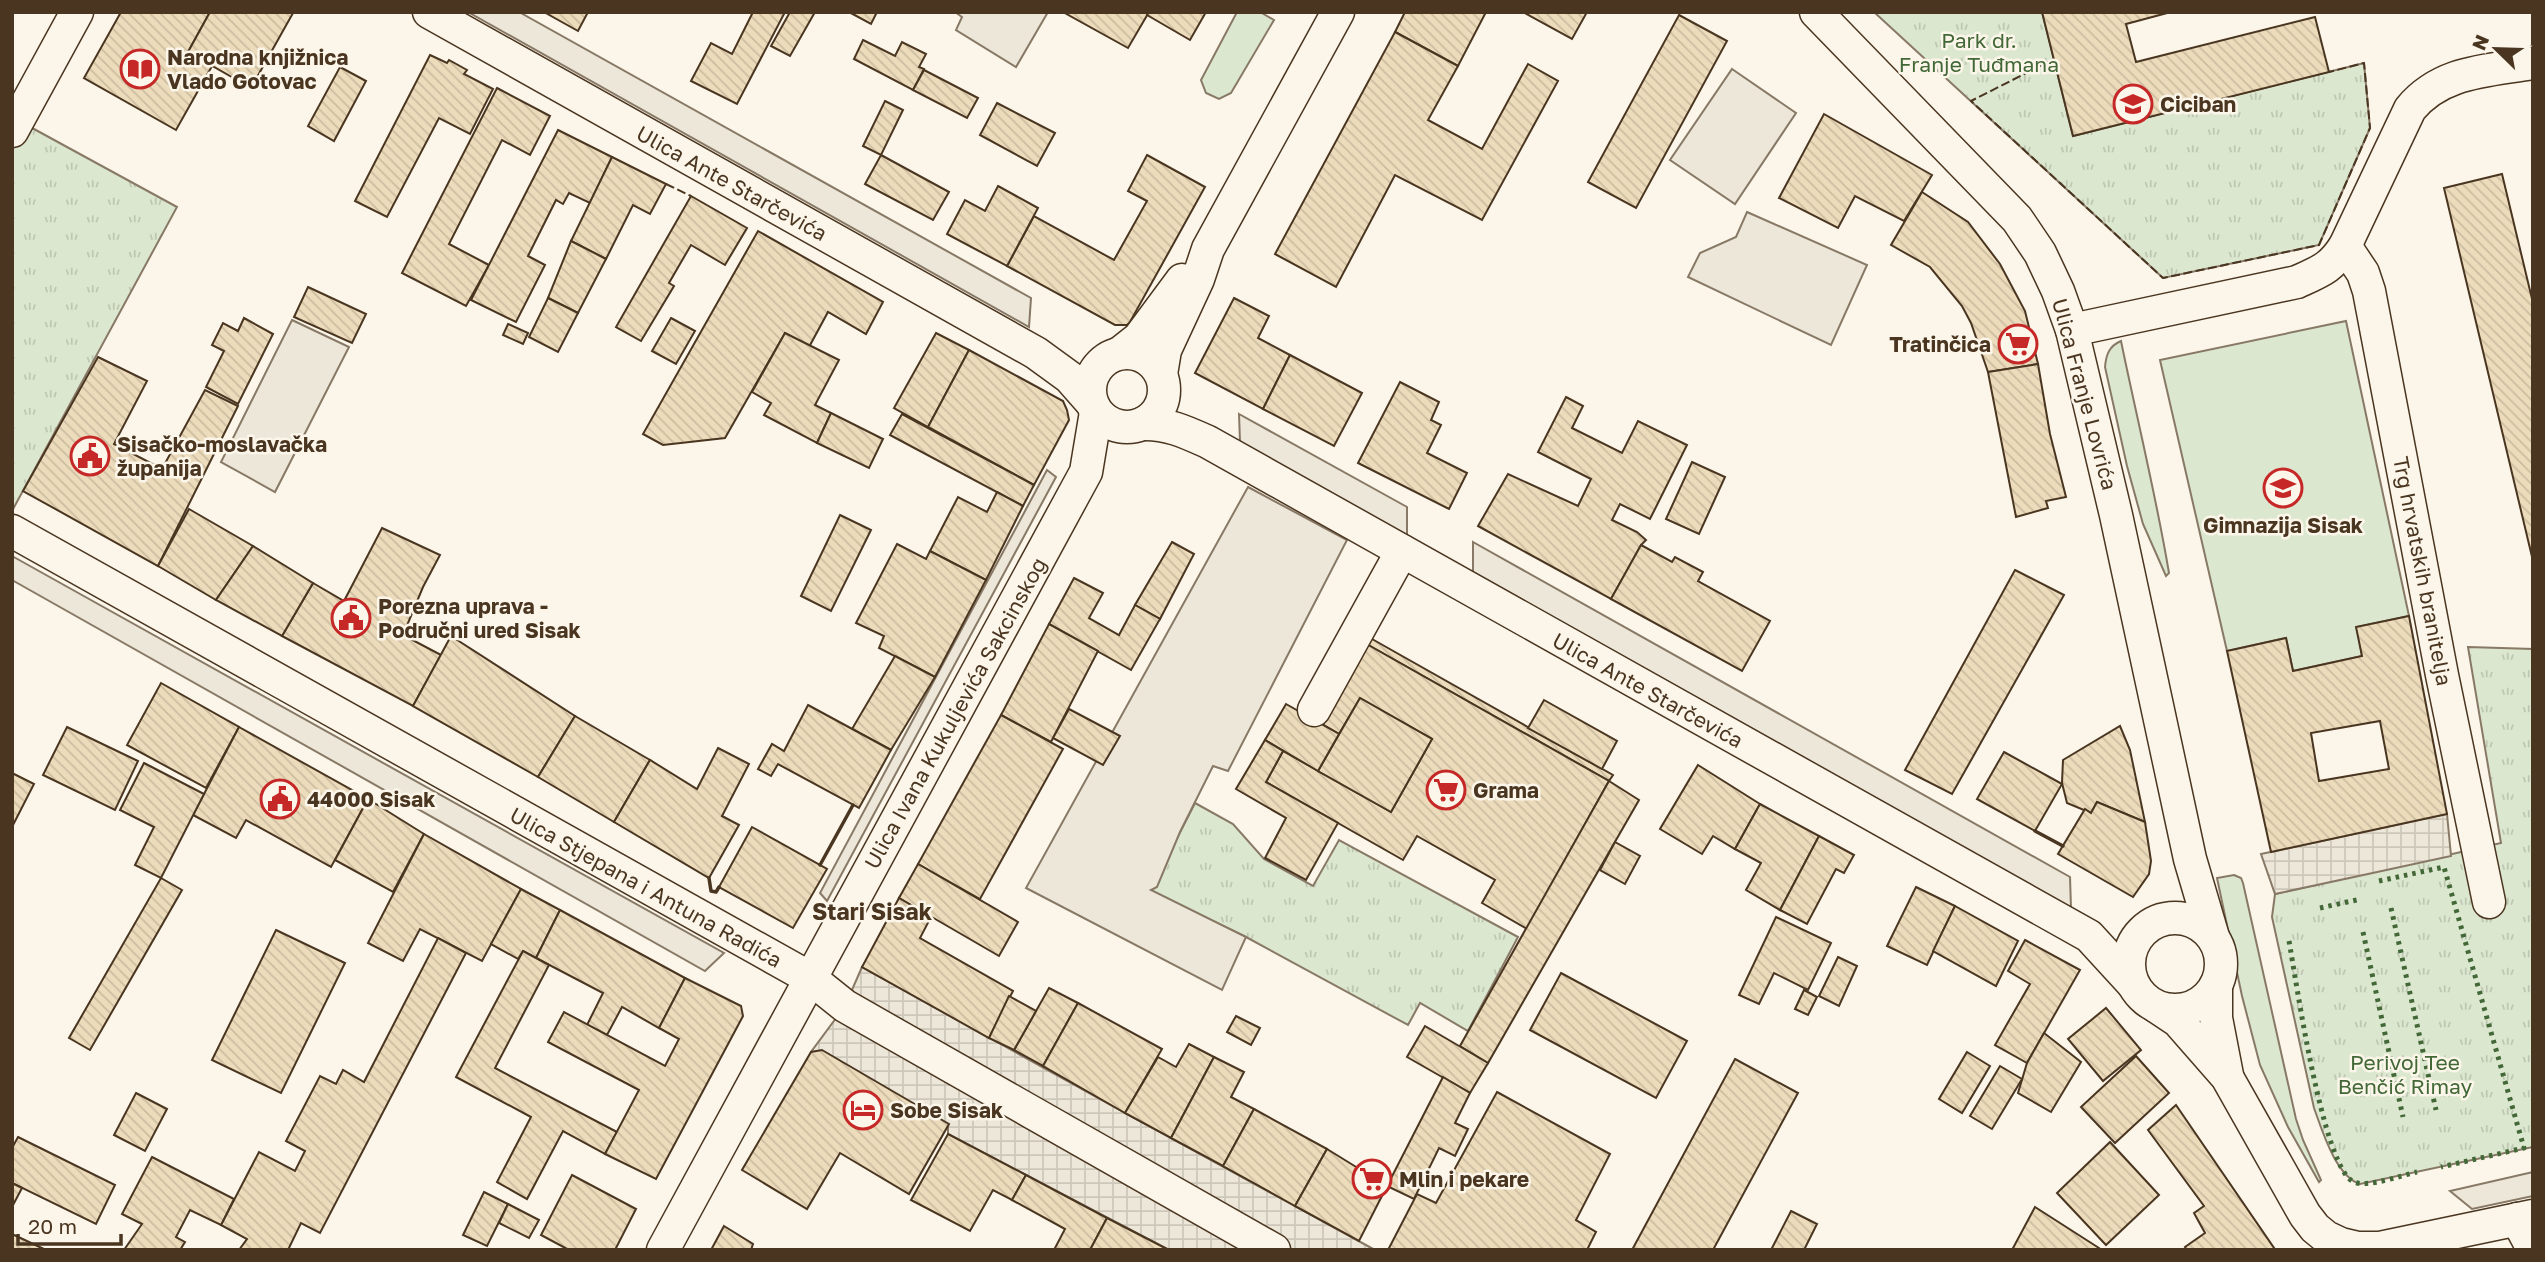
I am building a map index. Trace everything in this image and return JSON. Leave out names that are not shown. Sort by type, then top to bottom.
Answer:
[{"type":"street","points":[[12,131],[78,12]]},
{"type":"street","name":"Ulica Ante Starčevića","points":[[429,12],[1035,353],[1069,377],[1094,407]]},
{"type":"street","points":[[1208,249],[1193,291],[1165,350],[1159,408],[1152,418],[1139,425],[1113,425],[1094,407],[1089,391],[1094,372],[1139,338],[1208,249],[1338,12]]},
{"type":"street","name":"Ulica Franje Lovrića","points":[[1816,12],[2017,219],[2040,253],[2049,272],[2072,330],[2119,528],[2190,859],[2213,937]]},
{"type":"street","points":[[2072,330],[2297,282],[2319,272],[2335,261],[2345,246],[2410,108],[2422,94],[2432,86],[2455,77],[2533,63]]},
{"type":"street","name":"Trg hrvatskih branitelja","points":[[2345,246],[2363,273],[2369,290],[2488,902]]},
{"type":"street","name":"Ulica Ante Starčevića","points":[[1035,353],[1078,361],[1114,355]]},
{"type":"street","points":[[1114,355],[1133,353],[1144,357],[1154,364],[1163,380]]},
{"type":"street","name":"Ulica Ante Starčevića","points":[[1163,380],[1178,409],[1208,442]]},
{"type":"street","name":"Ulica Ivana Kukuljevića Sakcinskog","points":[[663,1250],[1086,472],[1094,407]]},
{"type":"street","name":"Ulica Ante Starčevića","points":[[1139,425],[1173,427],[1208,442],[2089,936],[2133,984]]},
{"type":"street","name":"Ulica Ivana Kukuljevića Sakcinskog","points":[[1086,472],[1139,425]]},
{"type":"street","name":"Ulica Stjepana i Antuna Radića","points":[[12,531],[810,978],[845,1006],[1275,1250]]},
{"type":"street","points":[[1314,710],[1402,551]]},
{"type":"street","points":[[2190,859],[2180,890],[2135,941],[2129,970],[2133,984],[2147,1001],[2178,1021],[2227,1077],[2322,1243],[2380,1248],[2525,1218],[2533,1249]]},
{"type":"street","points":[[2151,925],[2173,918],[2188,919],[2202,926],[2213,937],[2221,961],[2216,985],[2216,1018],[2227,1077]]},
{"type":"street","name":"Ulica Ante Starčevića","points":[[2089,936],[2116,939],[2131,936],[2151,925]]},
{"type":"street","points":[[2157,1007],[2184,1009],[2208,996],[2216,985]]},
{"type":"green space","points":[[1237,12],[1260,12],[1274,20],[1231,93],[1219,99],[1206,93],[1201,80]]},
{"type":"green space","name":"Park dr. Franje Tuđmana","points":[[1874,12],[2042,12],[2073,136],[2364,63],[2370,128],[2319,245],[2163,278]]},
{"type":"green space","points":[[12,117],[177,207],[12,511]]},
{"type":"green space","points":[[2346,321],[2409,616],[2357,627],[2362,656],[2293,671],[2286,638],[2227,651],[2160,360]]},
{"type":"green space","points":[[2121,341],[2164,544],[2169,573],[2166,576],[2143,524],[2105,367],[2109,351]]},
{"type":"green space","name":"Perivoj Tee Benčić Rimay","points":[[2468,647],[2533,649],[2533,1147],[2360,1184],[2351,1180],[2337,1163],[2314,1108],[2272,917],[2275,894],[2501,843]]},
{"type":"green space","points":[[1195,803],[1233,824],[1264,859],[1313,886],[1339,840],[1518,937],[1468,1031],[1420,1003],[1408,1025],[1246,937],[1150,891]]},
{"type":"green space","points":[[2234,875],[2241,878],[2243,883],[2296,1119],[2321,1180],[2319,1182],[2288,1127],[2260,1065],[2217,878]]},
{"type":"shaded area","points":[[468,12],[519,12],[1031,298],[1029,327]]},
{"type":"shaded area","points":[[955,12],[1048,12],[1016,67],[956,30],[962,17]]},
{"type":"shaded area","points":[[1732,69],[1796,113],[1735,204],[1670,160]]},
{"type":"shaded area","points":[[1747,212],[1867,265],[1831,345],[1688,277],[1700,253],[1736,237]]},
{"type":"shaded area","points":[[292,320],[349,347],[275,492],[221,462]]},
{"type":"shaded area","points":[[1239,414],[1407,507],[1407,537],[1240,442]]},
{"type":"shaded area","points":[[1047,470],[1056,477],[827,901],[820,893]]},
{"type":"shaded area","points":[[1248,487],[1347,540],[1228,771],[1213,766],[1180,832],[1157,887],[1151,890],[1246,937],[1222,990],[1026,888]]},
{"type":"shaded area","points":[[1473,542],[2070,877],[2071,908],[1473,572]]},
{"type":"shaded area","points":[[12,556],[724,953],[705,971],[12,580]]},
{"type":"shaded area","points":[[2447,814],[2451,856],[2275,894],[2261,854]]},
{"type":"shaded area","points":[[862,967],[1375,1250],[1169,1250],[948,1134],[948,1124],[811,1052],[845,1006]]},
{"type":"shaded area","points":[[2533,1172],[2533,1196],[2472,1209],[2450,1191]]},
{"type":"building","points":[[121,12],[210,12],[188,52],[212,66],[176,130],[84,78]]},
{"type":"building","points":[[210,12],[293,13],[251,88],[188,52]]},
{"type":"building","points":[[544,12],[588,12],[578,31]]},
{"type":"building","points":[[753,12],[785,12],[737,104],[691,81],[711,43],[732,54]]},
{"type":"building","points":[[790,12],[815,12],[790,56],[771,46]]},
{"type":"building","points":[[849,12],[877,12],[871,24]]},
{"type":"building","points":[[1063,12],[1149,12],[1128,48]]},
{"type":"building","points":[[1149,12],[1206,12],[1190,40],[1147,15]]},
{"type":"building","points":[[1405,12],[1486,12],[1458,66],[1395,32]]},
{"type":"building","points":[[1523,12],[1587,12],[1572,39]]},
{"type":"building","name":"Ciciban","points":[[2042,12],[2171,12],[2126,24],[2136,62],[2315,17],[2329,72],[2073,136]]},
{"type":"building","points":[[1679,15],[1727,41],[1636,208],[1588,182]]},
{"type":"building","points":[[1395,32],[1458,66],[1428,120],[1482,149],[1528,64],[1558,81],[1482,220],[1395,175],[1336,287],[1275,254]]},
{"type":"building","points":[[863,40],[895,56],[902,42],[926,54],[919,67],[924,69],[913,90],[854,59]]},
{"type":"building","points":[[430,55],[447,63],[449,60],[467,70],[464,74],[493,89],[470,134],[439,118],[387,217],[355,201]]},
{"type":"building","points":[[340,67],[366,81],[334,141],[308,126]]},
{"type":"building","points":[[924,70],[978,98],[967,118],[913,90]]},
{"type":"building","points":[[497,88],[550,116],[530,155],[502,140],[449,244],[489,265],[466,306],[402,273]]},
{"type":"building","points":[[885,101],[903,110],[881,155],[863,146]]},
{"type":"building","points":[[997,103],[1055,133],[1037,166],[980,135]]},
{"type":"building","points":[[1824,114],[1932,175],[1904,221],[1855,196],[1838,228],[1779,198]]},
{"type":"building","points":[[558,130],[612,157],[590,203],[569,193],[563,204],[556,200],[528,256],[545,265],[516,322],[471,300]]},
{"type":"building","points":[[881,155],[949,192],[933,220],[865,184]]},
{"type":"building","points":[[1147,155],[1205,187],[1127,325],[1115,325],[1007,266],[1034,216],[1114,260],[1147,201],[1128,191]]},
{"type":"building","points":[[612,157],[666,184],[650,214],[633,205],[606,259],[571,241]]},
{"type":"building","points":[[2502,174],[2533,303],[2533,561],[2444,188]]},
{"type":"building","points":[[998,186],[1038,208],[1007,266],[947,234],[965,200],[985,211]]},
{"type":"building","points":[[1922,192],[1968,222],[2000,264],[2025,311],[2038,364],[1988,372],[1971,323],[1962,306],[1930,267],[1891,245]]},
{"type":"building","points":[[691,196],[747,228],[725,265],[691,245],[669,283],[674,286],[641,341],[616,327]]},
{"type":"building","points":[[758,231],[883,302],[866,334],[828,312],[809,347],[785,333],[725,438],[663,445],[643,434]]},
{"type":"building","points":[[571,241],[606,259],[578,313],[548,298]]},
{"type":"building","points":[[308,287],[366,314],[352,343],[294,317]]},
{"type":"building","points":[[548,298],[578,313],[558,352],[529,337]]},
{"type":"building","points":[[1234,298],[1269,316],[1258,338],[1290,355],[1263,409],[1195,373]]},
{"type":"building","points":[[244,318],[273,334],[238,404],[206,387],[224,351],[212,345],[223,323],[238,331]]},
{"type":"building","points":[[671,318],[695,331],[676,364],[652,351]]},
{"type":"building","points":[[508,324],[528,333],[523,344],[503,335]]},
{"type":"building","points":[[785,333],[839,360],[815,405],[831,413],[817,443],[764,415],[771,403],[752,392]]},
{"type":"building","points":[[936,333],[969,350],[928,427],[894,408]]},
{"type":"building","points":[[969,350],[1063,401],[1069,420],[1034,485],[928,427]]},
{"type":"building","points":[[1290,355],[1362,393],[1334,446],[1263,409]]},
{"type":"building","name":"Sisačko-moslavačka županija","points":[[98,357],[147,381],[114,444],[162,469],[205,390],[238,406],[158,566],[23,491]]},
{"type":"building","points":[[2038,364],[2050,434],[2066,497],[2046,501],[2048,508],[2016,517],[1988,372]]},
{"type":"building","points":[[1400,382],[1439,402],[1431,420],[1441,425],[1427,453],[1467,473],[1449,509],[1358,463]]},
{"type":"building","points":[[1566,397],[1583,406],[1572,428],[1622,453],[1638,421],[1687,445],[1650,519],[1620,504],[1612,520],[1637,532],[1646,540],[1611,599],[1478,526],[1508,474],[1578,506],[1591,479],[1538,452]]},
{"type":"building","points":[[831,413],[883,439],[869,468],[817,443]]},
{"type":"building","points":[[902,414],[1034,485],[1023,506],[890,435]]},
{"type":"building","points":[[1692,462],[1725,477],[1699,534],[1666,519]]},
{"type":"building","points":[[997,492],[1023,506],[986,580],[930,551],[958,497],[987,512]]},
{"type":"building","points":[[189,509],[253,546],[216,600],[158,566]]},
{"type":"building","points":[[840,515],[871,530],[831,611],[801,596]]},
{"type":"building","name":"Porezna uprava - Područni ured Sisak","points":[[382,528],[440,555],[403,635],[441,655],[413,706],[282,636],[313,583],[344,601]]},
{"type":"building","points":[[1172,542],[1194,554],[1160,619],[1135,605]]},
{"type":"building","points":[[897,544],[926,559],[930,551],[986,580],[935,677],[879,648],[884,636],[856,623]]},
{"type":"building","points":[[1641,545],[1672,562],[1675,557],[1703,572],[1698,581],[1770,621],[1742,671],[1611,599]]},
{"type":"building","points":[[253,546],[313,583],[282,636],[216,600]]},
{"type":"building","points":[[2015,570],[2064,595],[1952,794],[1905,770]]},
{"type":"building","points":[[1074,578],[1103,593],[1089,618],[1119,635],[1135,605],[1160,619],[1131,670],[1049,624]]},
{"type":"building","points":[[2409,616],[2447,814],[2271,852],[2227,651],[2286,638],[2293,671],[2362,656],[2356,627]],"holes":[[[2380,721],[2389,769],[2319,781],[2311,733]]]},
{"type":"building","points":[[1049,624],[1098,651],[1051,742],[1001,715]]},
{"type":"building","points":[[451,636],[575,716],[538,777],[413,706]]},
{"type":"building","points":[[1372,639],[1613,775],[1609,781],[1363,642]]},
{"type":"building","points":[[1363,642],[1609,781],[1527,929],[1482,903],[1495,880],[1417,836],[1403,860],[1266,782],[1283,751],[1391,812],[1432,739],[1360,698],[1339,734],[1317,721]]},
{"type":"building","points":[[895,656],[935,677],[891,750],[852,729]]},
{"type":"building","points":[[161,683],[239,727],[206,788],[127,745]]},
{"type":"building","points":[[1360,698],[1432,739],[1391,812],[1318,771]]},
{"type":"building","points":[[1544,700],[1617,741],[1602,769],[1528,728]]},
{"type":"building","points":[[1286,704],[1339,734],[1318,771],[1265,740]]},
{"type":"building","points":[[808,705],[891,750],[859,808],[778,764],[771,776],[758,769],[772,744],[784,751]]},
{"type":"building","points":[[1069,709],[1120,736],[1103,765],[1053,738]]},
{"type":"building","points":[[1001,715],[1063,749],[980,899],[918,864]]},
{"type":"building","points":[[575,716],[650,760],[614,822],[538,777]]},
{"type":"building","points":[[2120,726],[2130,750],[2145,822],[2097,802],[2091,813],[2067,803],[2062,783],[2063,760]]},
{"type":"building","points":[[67,727],[138,761],[115,810],[43,775]]},
{"type":"building","points":[[239,727],[368,799],[331,867],[246,820],[236,838],[193,815]]},
{"type":"building","points":[[1265,740],[1283,751],[1266,782],[1338,823],[1306,880],[1265,858],[1286,818],[1236,789]]},
{"type":"building","points":[[718,748],[749,764],[722,816],[739,825],[709,878],[614,822],[650,760],[697,789]]},
{"type":"building","points":[[2004,752],[2062,784],[2035,831],[1977,799]]},
{"type":"building","points":[[144,763],[204,794],[161,878],[135,865],[154,827],[120,810]]},
{"type":"building","points":[[1698,765],[1760,804],[1735,849],[1713,836],[1702,854],[1660,829]]},
{"type":"building","points":[[12,773],[34,784],[12,827]]},
{"type":"building","points":[[1609,781],[1639,800],[1488,1063],[1460,1046]]},
{"type":"building","points":[[368,799],[424,834],[393,892],[335,860]]},
{"type":"building","points":[[2097,802],[2145,822],[2151,861],[2149,874],[2133,897],[2058,854],[2085,809],[2091,813]]},
{"type":"building","points":[[1760,804],[1819,836],[1780,910],[1746,890],[1761,863],[1735,849]]},
{"type":"building","points":[[752,827],[827,869],[793,928],[719,887]]},
{"type":"building","points":[[424,834],[521,889],[482,961],[420,929],[403,961],[368,943]]},
{"type":"building","points":[[1819,836],[1854,855],[1844,873],[1836,869],[1807,924],[1780,910]]},
{"type":"building","points":[[1615,842],[1640,856],[1625,884],[1600,870]]},
{"type":"building","points":[[918,864],[1018,922],[999,956],[899,898]]},
{"type":"building","points":[[161,878],[182,890],[90,1050],[69,1038]]},
{"type":"building","points":[[1916,887],[1955,906],[1927,965],[1887,946]]},
{"type":"building","points":[[521,889],[560,910],[536,958],[523,951],[518,959],[491,944]]},
{"type":"building","points":[[899,898],[931,917],[920,938],[1013,991],[989,1038],[862,967]]},
{"type":"building","points":[[1955,906],[2018,941],[1996,986],[1933,951]]},
{"type":"building","points":[[560,910],[685,978],[659,1028],[622,1007],[607,1035],[587,1025],[603,993],[536,958]]},
{"type":"building","points":[[1776,917],[1831,943],[1808,990],[1774,973],[1759,1004],[1739,995]]},
{"type":"building","points":[[276,930],[345,963],[281,1093],[212,1060]]},
{"type":"building","points":[[438,938],[466,953],[320,1233],[301,1223],[288,1250],[239,1250],[247,1239],[221,1225],[259,1152],[295,1171],[305,1151],[286,1141],[320,1076],[336,1084],[343,1070],[364,1082]]},
{"type":"building","points":[[2025,940],[2080,970],[2027,1063],[1995,1045],[2030,984],[2008,971]]},
{"type":"building","points":[[523,951],[549,965],[495,1068],[617,1132],[605,1154],[563,1131],[527,1199],[497,1182],[531,1117],[456,1077]]},
{"type":"building","points":[[1838,957],[1857,966],[1839,1006],[1819,996]]},
{"type":"building","points":[[1561,973],[1687,1041],[1656,1098],[1530,1030]]},
{"type":"building","points":[[685,978],[741,1006],[743,1016],[656,1179],[605,1154],[639,1090],[548,1042],[564,1012],[665,1066],[679,1039],[659,1028]]},
{"type":"building","points":[[1049,988],[1078,1003],[1043,1066],[1014,1050]]},
{"type":"building","points":[[1804,990],[1817,997],[1808,1015],[1795,1009]]},
{"type":"building","points":[[1009,996],[1036,1011],[1014,1050],[989,1038]]},
{"type":"building","points":[[1078,1003],[1162,1049],[1125,1113],[1043,1066]]},
{"type":"building","points":[[2106,1008],[2141,1050],[2103,1081],[2068,1039]]},
{"type":"building","points":[[1236,1016],[1260,1028],[1251,1045],[1227,1032]]},
{"type":"building","points":[[1425,1026],[1488,1063],[1470,1093],[1407,1057]]},
{"type":"building","points":[[2044,1033],[2081,1062],[2051,1112],[2018,1093],[2027,1063]]},
{"type":"building","points":[[1189,1044],[1214,1057],[1171,1138],[1125,1113],[1158,1057],[1176,1067]]},
{"type":"building","points":[[822,1050],[949,1124],[909,1194],[840,1153],[807,1209],[742,1170],[811,1052]]},
{"type":"building","points":[[1967,1052],[1990,1066],[1962,1113],[1939,1099]]},
{"type":"building","points":[[2136,1056],[2169,1093],[2115,1143],[2081,1107]]},
{"type":"building","points":[[1214,1057],[1244,1072],[1231,1097],[1254,1109],[1223,1166],[1171,1138]]},
{"type":"building","points":[[1735,1059],[1798,1093],[1713,1250],[1632,1250]]},
{"type":"building","points":[[2000,1066],[2022,1079],[1992,1129],[1970,1116]]},
{"type":"building","points":[[1443,1077],[1470,1093],[1455,1123],[1468,1129],[1455,1156],[1439,1148],[1414,1199],[1387,1186]]},
{"type":"building","points":[[1497,1092],[1610,1154],[1576,1220],[1596,1232],[1587,1250],[1388,1250],[1417,1194],[1436,1203]]},
{"type":"building","points":[[136,1093],[167,1109],[145,1151],[114,1135]]},
{"type":"building","points":[[2176,1105],[2274,1248],[2272,1250],[2187,1250],[2185,1247],[2205,1233],[2194,1213],[2204,1206],[2148,1130]]},
{"type":"building","points":[[1254,1109],[1327,1149],[1295,1206],[1223,1166]]},
{"type":"building","points":[[948,1134],[1026,1175],[1012,1200],[993,1190],[970,1231],[911,1200]]},
{"type":"building","points":[[18,1137],[115,1185],[96,1224],[12,1183],[12,1148]]},
{"type":"building","points":[[2110,1142],[2159,1195],[2106,1245],[2057,1193]]},
{"type":"building","points":[[1327,1149],[1387,1186],[1359,1241],[1295,1206]]},
{"type":"building","points":[[152,1157],[234,1199],[221,1225],[190,1210],[176,1237],[185,1242],[180,1250],[124,1250],[142,1224],[122,1214]]},
{"type":"building","points":[[572,1175],[636,1209],[615,1250],[569,1250],[541,1235]]},
{"type":"building","points":[[1026,1175],[1107,1218],[1090,1250],[1054,1250],[1065,1229],[1012,1200]]},
{"type":"building","points":[[12,1183],[22,1188],[12,1207]]},
{"type":"building","points":[[484,1192],[508,1204],[487,1246],[463,1235]]},
{"type":"building","points":[[508,1204],[539,1220],[529,1238],[499,1223]]},
{"type":"building","points":[[2035,1207],[2099,1248],[2098,1250],[2012,1250]]},
{"type":"building","points":[[1791,1211],[1817,1224],[1804,1250],[1771,1250]]},
{"type":"building","points":[[1107,1218],[1169,1250],[1090,1250]]},
{"type":"building","points":[[724,1226],[753,1244],[751,1250],[711,1250]]},
{"type":"building","points":[[12,1234],[46,1250],[12,1250]]},
{"type":"hedge","points":[[2379,881],[2444,867],[2524,1148],[2441,1167]]},
{"type":"hedge","points":[[2320,908],[2361,899]]},
{"type":"hedge","points":[[2391,908],[2436,1110]]},
{"type":"hedge","points":[[2363,932],[2403,1117]]},
{"type":"hedge","points":[[2289,941],[2312,1071],[2332,1145],[2343,1170],[2354,1182],[2360,1183],[2417,1172]]},
{"type":"fence","points":[[2054,59],[1971,101],[2163,278],[2319,245],[2370,128],[2364,63],[2329,72]]},
{"type":"fence","points":[[666,184],[691,196]]},
{"type":"wall","points":[[820,865],[853,805]]},
{"type":"wall","points":[[2035,831],[2063,846]]},
{"type":"wall","points":[[709,878],[711,891],[716,892],[719,887]]},
{"type":"place","name":"Narodna knjižnica Vlado Gotovac","points":[[140,69]]},
{"type":"place","name":"Ciciban","points":[[2133,104]]},
{"type":"place","name":"Tratinčica","points":[[2018,344]]},
{"type":"place","name":"Sisačko-moslavačka županija","points":[[90,456]]},
{"type":"place","name":"Gimnazija Sisak","points":[[2283,488]]},
{"type":"place","name":"Porezna uprava - Područni ured Sisak","points":[[351,618]]},
{"type":"place","name":"Grama","points":[[1446,790]]},
{"type":"place","name":"44000 Sisak","points":[[280,799]]},
{"type":"place","name":"Sobe Sisak","points":[[863,1110]]},
{"type":"place","name":"Mlin i pekare","points":[[1372,1179]]},
{"type":"district","name":"Stari Sisak","points":[[872,911]]}]
